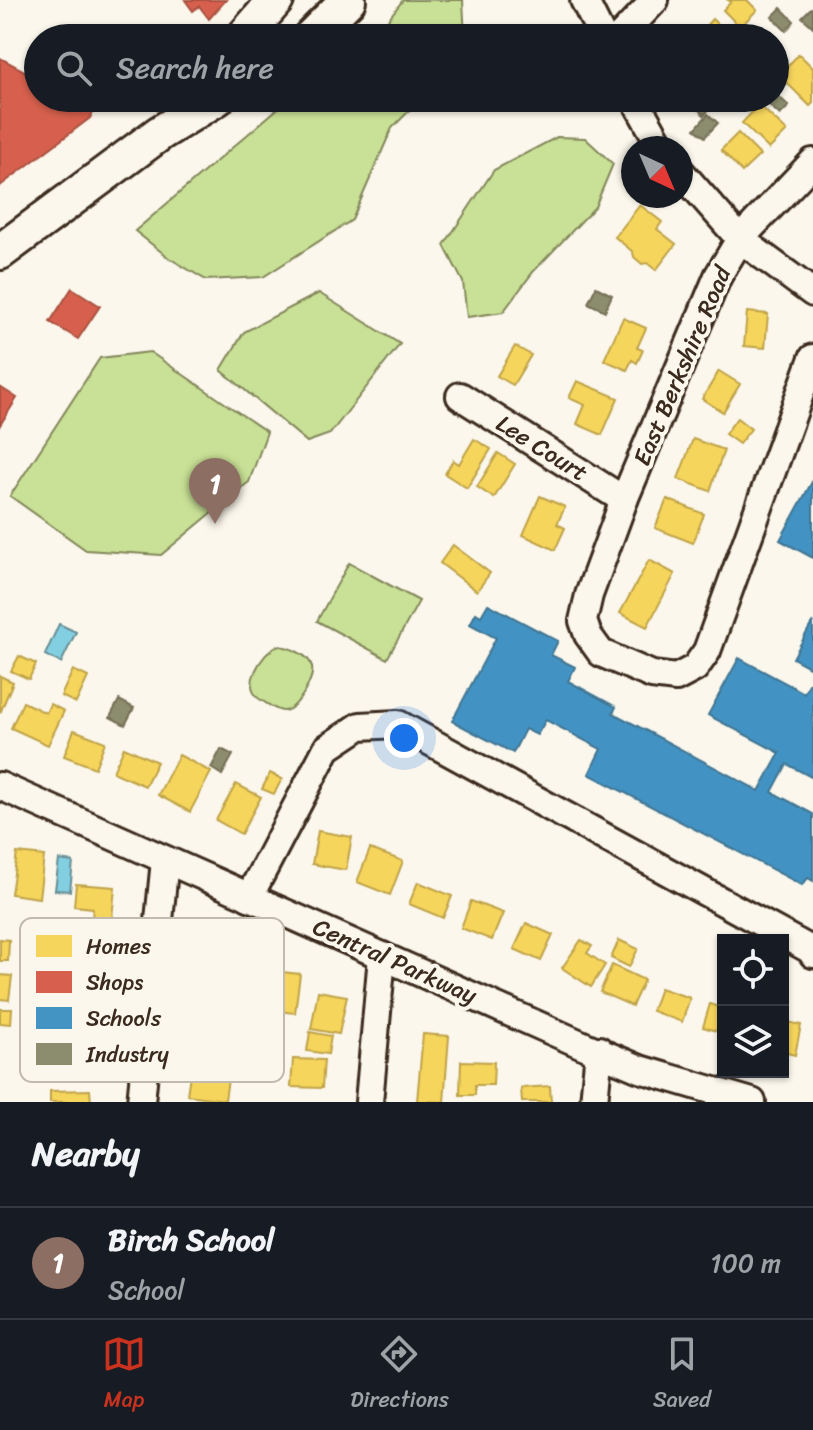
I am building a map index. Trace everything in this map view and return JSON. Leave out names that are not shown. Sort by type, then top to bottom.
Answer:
[{"type":"main road","points":[[255,24],[276,0]]},
{"type":"main road","points":[[324,24],[348,0]]},
{"type":"main road","points":[[160,133],[179,112]]},
{"type":"main road","points":[[0,252],[160,133],[194,112]]},
{"type":"street","points":[[584,0],[596,24]]},
{"type":"street","points":[[632,24],[655,0]]},
{"type":"street","points":[[642,112],[655,136]]},
{"type":"street","name":"East Berkshire Road","points":[[813,162],[740,239],[718,276],[624,500],[589,595],[583,621],[588,635],[601,653],[652,675],[676,678],[695,668],[707,651],[813,358]]},
{"type":"street","points":[[693,186],[740,239],[813,293]]},
{"type":"street","name":"Lee Court","points":[[460,396],[624,500]]},
{"type":"street","points":[[249,897],[327,748],[360,726],[398,724],[811,950],[813,954]]},
{"type":"street","name":"Central Parkway","points":[[0,786],[640,1069],[752,1102]]},
{"type":"street","points":[[159,918],[165,860]]},
{"type":"street","points":[[369,1102],[382,956]]},
{"type":"street","points":[[594,1102],[599,1050]]},
{"type":"street","points":[[141,1102],[143,1082]]},
{"type":"green space","points":[[403,0],[463,0],[464,24],[384,24]]},
{"type":"green space","points":[[274,112],[408,112],[392,128],[352,220],[263,277],[206,280],[169,258],[135,231]]},
{"type":"green space","points":[[557,137],[585,138],[613,164],[595,207],[533,272],[503,312],[467,317],[463,282],[444,245],[494,170]]},
{"type":"green space","points":[[319,293],[400,344],[330,434],[307,442],[221,370],[244,332]]},
{"type":"green space","points":[[150,352],[267,432],[249,482],[161,555],[86,550],[10,496],[100,358]]},
{"type":"green space","points":[[349,563],[419,601],[387,659],[317,621]]},
{"type":"green space","points":[[277,646],[298,652],[312,667],[311,679],[304,694],[293,706],[283,711],[261,700],[252,688],[259,663]]},
{"type":"water","points":[[59,624],[76,632],[61,663],[45,655]]},
{"type":"water","points":[[59,860],[73,862],[70,891],[55,890]]},
{"type":"building: Homes","points":[[728,0],[747,0],[757,10],[743,24],[737,24],[723,10],[731,2]]},
{"type":"building: Homes","points":[[799,54],[813,68],[813,103],[810,106],[789,85],[789,64]]},
{"type":"building: Homes","points":[[752,112],[767,112],[787,131],[769,149],[742,123]]},
{"type":"building: Homes","points":[[738,133],[760,155],[742,172],[721,150]]},
{"type":"building: Homes","points":[[638,208],[644,208],[662,222],[657,229],[676,244],[656,270],[647,263],[642,264],[615,237]]},
{"type":"building: Homes","points":[[747,312],[768,314],[765,348],[744,346]]},
{"type":"building: Homes","points":[[623,318],[646,328],[637,348],[643,350],[637,363],[632,360],[627,370],[604,360]]},
{"type":"building: Homes","points":[[515,346],[531,355],[513,385],[497,376]]},
{"type":"building: Homes","points":[[719,371],[740,384],[723,412],[702,399]]},
{"type":"building: Homes","points":[[577,381],[618,398],[602,435],[577,424],[585,405],[569,398]]},
{"type":"building: Homes","points":[[737,418],[751,429],[739,444],[725,434]]},
{"type":"building: Homes","points":[[474,439],[491,449],[467,488],[445,474],[453,460],[459,464]]},
{"type":"building: Homes","points":[[693,439],[724,450],[710,491],[678,479]]},
{"type":"building: Homes","points":[[498,453],[515,464],[494,498],[477,487]]},
{"type":"building: Homes","points":[[540,496],[565,507],[557,524],[565,528],[555,550],[523,535]]},
{"type":"building: Homes","points":[[667,499],[704,514],[693,543],[655,528]]},
{"type":"building: Homes","points":[[453,545],[490,573],[477,591],[440,563]]},
{"type":"building: Homes","points":[[649,560],[675,574],[647,627],[620,613]]},
{"type":"building: Homes","points":[[19,656],[36,664],[29,679],[11,671]]},
{"type":"building: Homes","points":[[73,670],[88,677],[76,703],[61,696]]},
{"type":"building: Homes","points":[[0,676],[13,682],[0,713]]},
{"type":"building: Homes","points":[[23,702],[46,713],[50,704],[64,711],[48,745],[11,728]]},
{"type":"building: Homes","points":[[74,730],[105,742],[95,768],[64,756]]},
{"type":"building: Homes","points":[[124,747],[157,762],[145,786],[113,772]]},
{"type":"building: Homes","points":[[179,755],[211,772],[190,812],[158,795]]},
{"type":"building: Homes","points":[[270,773],[282,779],[274,794],[262,789]]},
{"type":"building: Homes","points":[[236,784],[261,797],[241,834],[216,820]]},
{"type":"building: Homes","points":[[318,831],[352,837],[346,870],[312,864]]},
{"type":"building: Homes","points":[[370,849],[403,861],[390,895],[357,882]]},
{"type":"building: Homes","points":[[17,853],[44,856],[39,898],[11,894]]},
{"type":"building: Homes","points":[[418,882],[452,896],[443,918],[409,904]]},
{"type":"building: Homes","points":[[76,884],[115,887],[112,918],[92,917],[93,908],[74,906]]},
{"type":"building: Homes","points":[[471,901],[503,913],[492,940],[461,928]]},
{"type":"building: Homes","points":[[526,923],[553,935],[541,961],[514,949]]},
{"type":"building: Homes","points":[[0,939],[9,940],[8,961],[0,961]]},
{"type":"building: Homes","points":[[581,940],[592,946],[587,953],[605,965],[591,987],[562,968]]},
{"type":"building: Homes","points":[[619,940],[638,949],[629,967],[611,958]]},
{"type":"building: Homes","points":[[612,965],[644,980],[632,1006],[600,992]]},
{"type":"building: Homes","points":[[284,972],[300,974],[295,1013],[284,1012]]},
{"type":"building: Homes","points":[[0,975],[12,976],[9,1000],[0,999]]},
{"type":"building: Homes","points":[[660,988],[690,998],[682,1022],[652,1011]]},
{"type":"building: Homes","points":[[318,991],[347,996],[339,1034],[311,1029]]},
{"type":"building: Homes","points":[[710,1004],[717,1006],[717,1031],[703,1027]]},
{"type":"building: Homes","points":[[0,1009],[12,1009],[11,1024],[0,1023]]},
{"type":"building: Homes","points":[[789,1022],[801,1025],[795,1055],[789,1054]]},
{"type":"building: Homes","points":[[310,1032],[331,1036],[328,1054],[307,1051]]},
{"type":"building: Homes","points":[[423,1034],[449,1036],[444,1102],[417,1101]]},
{"type":"building: Homes","points":[[293,1059],[324,1060],[322,1088],[291,1087]]},
{"type":"building: Homes","points":[[461,1061],[494,1062],[493,1085],[475,1085],[475,1095],[460,1095]]},
{"type":"building: Homes","points":[[189,1082],[228,1082],[225,1100],[187,1095]]},
{"type":"building: Homes","points":[[550,1086],[551,1102],[522,1102],[521,1088]]},
{"type":"building: Homes","points":[[90,1090],[91,1102],[50,1102],[50,1091]]},
{"type":"building: Shops","points":[[185,0],[226,0],[209,19],[199,6],[193,11]]},
{"type":"building: Shops","points":[[0,58],[24,71],[24,112],[93,112],[90,118],[0,186]]},
{"type":"building: Shops","points":[[72,288],[100,306],[78,339],[50,322]]},
{"type":"building: Shops","points":[[0,387],[17,398],[0,425]]},
{"type":"building: Schools","points":[[813,480],[813,558],[780,540]]},
{"type":"building: Schools","points":[[488,604],[558,641],[551,655],[575,667],[568,681],[616,707],[613,713],[759,791],[780,753],[708,715],[739,658],[804,693],[813,677],[813,778],[787,764],[772,792],[813,814],[813,881],[808,878],[802,885],[589,774],[601,749],[546,720],[537,735],[525,729],[513,753],[452,721],[496,638],[470,624],[476,613],[481,616]]},
{"type":"building: Schools","points":[[813,621],[813,669],[793,658]]},
{"type":"building: Industry","points":[[781,8],[794,21],[789,27],[789,24],[779,24],[772,17]]},
{"type":"building: Industry","points":[[813,9],[813,27],[802,17]]},
{"type":"building: Industry","points":[[708,114],[718,123],[705,137],[695,129]]},
{"type":"building: Industry","points":[[596,287],[612,295],[605,311],[588,303]]},
{"type":"building: Industry","points":[[119,700],[134,708],[125,725],[110,717]]},
{"type":"building: Industry","points":[[221,749],[233,755],[222,775],[211,768]]},
{"type":"place","name":"Birch School","points":[[215,524]]}]
